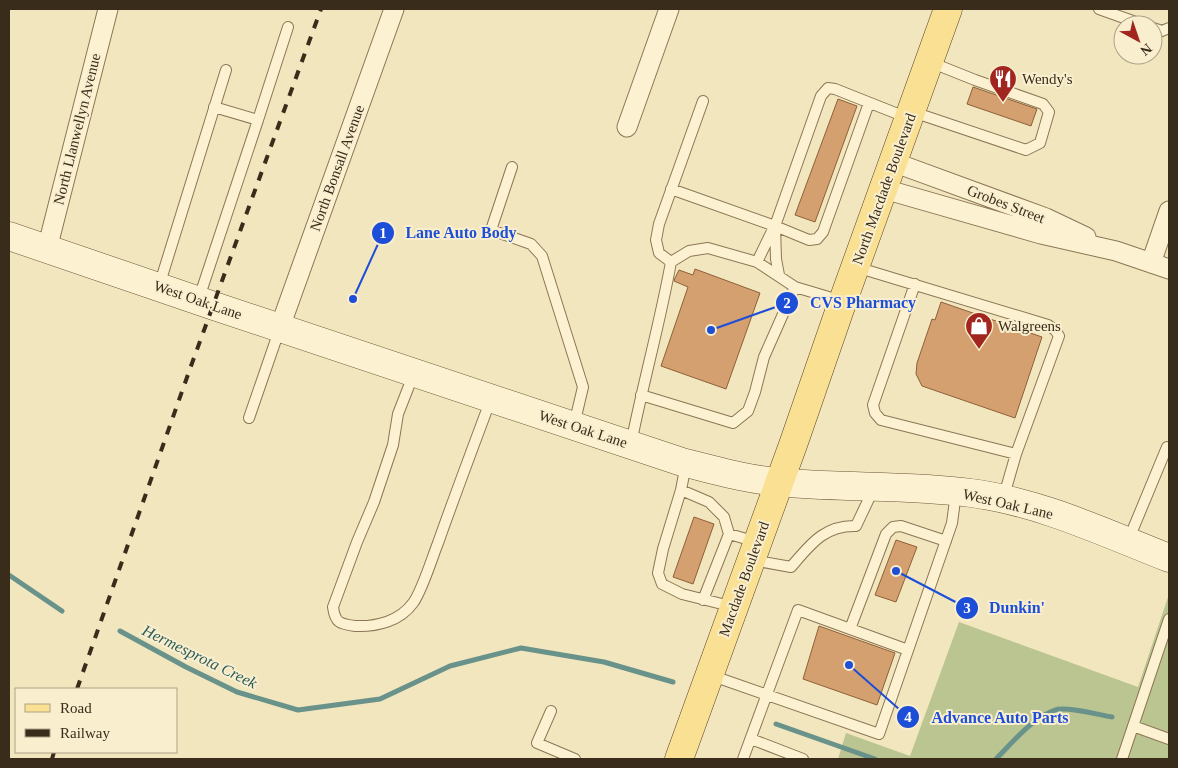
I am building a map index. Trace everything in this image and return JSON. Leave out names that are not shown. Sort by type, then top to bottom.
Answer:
[{"type":"main road","name":"North Macdade Boulevard","points":[[779,482],[948,9]]},
{"type":"main road","name":"West Oak Lane","points":[[9,236],[414,373],[686,463],[722,473],[779,482],[956,491],[1003,500],[1057,515],[1169,558]]},
{"type":"main road","name":"Macdade Boulevard","points":[[709,675],[779,482]]},
{"type":"main road","points":[[679,759],[709,675]]},
{"type":"street","name":"North Llanwellyn Avenue","points":[[47,249],[108,9]]},
{"type":"street","name":"North Bonsall Avenue","points":[[280,328],[394,9]]},
{"type":"street","points":[[627,127],[669,9]]},
{"type":"street","name":"Grobes Street","points":[[893,162],[1046,218],[1116,252]]},
{"type":"street","name":"Grobes Street","points":[[884,189],[1032,232],[1116,252],[1160,266]]},
{"type":"street","points":[[1160,266],[1167,224]]},
{"type":"lane","points":[[1099,9],[1116,15]]},
{"type":"lane","points":[[198,301],[288,27]]},
{"type":"lane","points":[[758,262],[775,226],[821,96],[828,88],[869,103],[1026,150],[1040,143],[1049,112],[1043,104],[928,62]]},
{"type":"lane","points":[[159,287],[226,70]]},
{"type":"lane","points":[[671,262],[660,254],[656,240],[659,224],[703,101]]},
{"type":"lane","points":[[671,190],[775,226],[809,240],[817,239],[823,232],[869,103]]},
{"type":"lane","points":[[214,107],[258,120]]},
{"type":"lane","points":[[512,167],[492,230],[531,244],[542,256],[583,387],[574,426]]},
{"type":"lane","points":[[775,226],[776,259],[779,275]]},
{"type":"lane","points":[[631,445],[641,394],[663,306],[671,262],[689,250],[708,248],[758,262],[794,287],[843,301]]},
{"type":"lane","points":[[855,267],[1048,325],[1059,336],[1016,454],[1003,500]]},
{"type":"lane","points":[[915,284],[873,405],[875,413],[881,420],[1016,454]]},
{"type":"lane","points":[[641,394],[733,423],[748,412],[764,357],[794,287]]},
{"type":"lane","points":[[248,418],[280,328]]},
{"type":"lane","points":[[414,373],[398,414],[393,445],[374,502],[333,606],[337,620],[342,624],[360,626],[390,622],[413,604],[491,398]]},
{"type":"lane","points":[[1128,542],[1168,446]]},
{"type":"lane","points":[[686,463],[681,490],[662,549],[658,573],[662,584],[682,594],[734,607]]},
{"type":"lane","points":[[729,534],[754,551],[791,567],[813,542],[830,530],[844,526],[856,526],[875,487]]},
{"type":"lane","points":[[681,490],[709,502],[724,517],[729,534],[704,600]]},
{"type":"lane","points":[[709,675],[879,734],[952,523],[956,491]]},
{"type":"lane","points":[[850,629],[886,534],[893,528],[900,526],[946,541]]},
{"type":"lane","points":[[743,759],[798,610],[908,650]]},
{"type":"lane","points":[[1122,759],[1169,619]]},
{"type":"lane","points":[[551,711],[537,743],[575,759]]},
{"type":"lane","points":[[1133,726],[1169,740]]},
{"type":"lane","points":[[751,739],[803,759]]},
{"type":"green space","points":[[1169,594],[1169,759],[838,759],[846,733],[910,756],[959,622],[1138,687]]},
{"type":"building","name":"Wendy's","points":[[973,87],[1037,109],[1031,126],[967,104]]},
{"type":"building","points":[[838,99],[857,106],[815,222],[795,215]]},
{"type":"building","points":[[695,269],[760,293],[726,389],[661,366],[688,287],[674,281],[675,278],[679,270],[693,275]]},
{"type":"building","name":"Walgreens","points":[[941,302],[1042,337],[1015,418],[922,386],[916,374],[917,363],[932,319],[935,320]]},
{"type":"building","points":[[694,517],[714,524],[693,584],[673,577]]},
{"type":"building","points":[[896,540],[917,547],[896,602],[875,595]]},
{"type":"building","points":[[819,626],[895,653],[877,705],[803,679]]},
{"type":"waterway","name":"Hermesprota Creek","points":[[9,575],[62,611]]},
{"type":"waterway","name":"Hermesprota Creek","points":[[120,631],[237,692],[298,710],[380,699],[450,666],[521,648],[604,662],[673,682]]},
{"type":"waterway","name":"Hermesprota Creek","points":[[996,759],[1030,725],[1055,710],[1074,710],[1112,717]]},
{"type":"waterway","name":"Hermesprota Creek","points":[[776,724],[875,759]]},
{"type":"railway","points":[[77,688],[191,366],[321,9]]},
{"type":"railway","points":[[52,759],[54,753]]},
{"type":"place","name":"Wendy's","points":[[1003,103]]},
{"type":"place","name":"Lane Auto Body","points":[[353,299]]},
{"type":"place","name":"CVS Pharmacy","points":[[711,330]]},
{"type":"place","name":"Walgreens","points":[[979,350]]},
{"type":"place","name":"Dunkin'","points":[[896,571]]},
{"type":"place","name":"Advance Auto Parts","points":[[849,665]]}]
